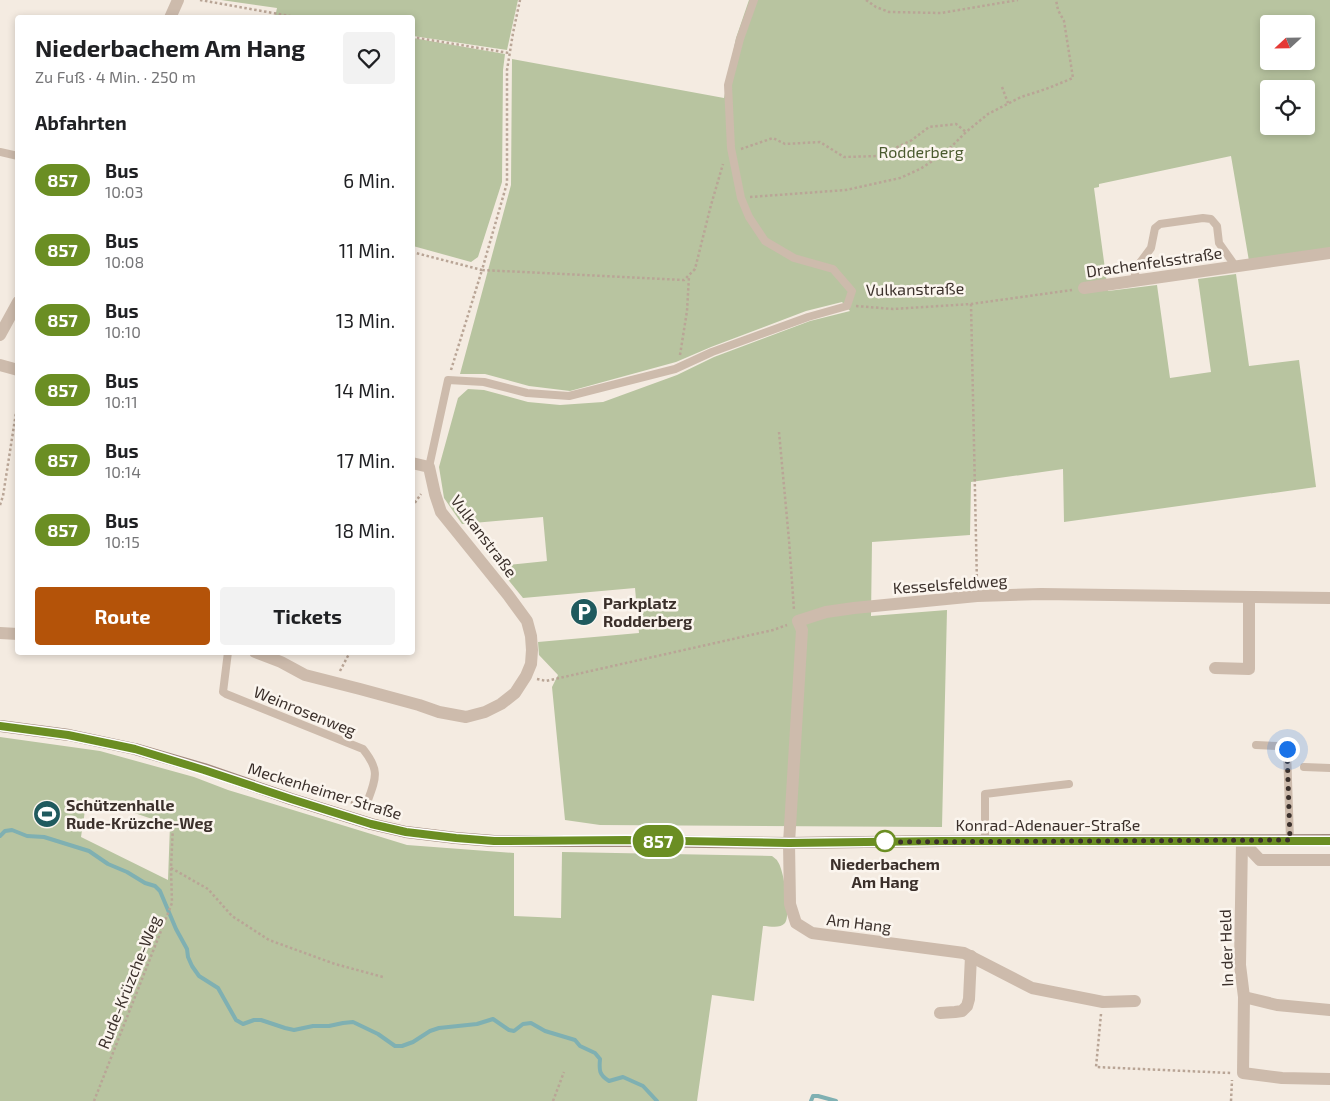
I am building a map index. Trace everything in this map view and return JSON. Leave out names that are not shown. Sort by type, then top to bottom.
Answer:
[{"type":"main road","name":"Meckenheimer Straße","points":[[0,726],[68,735],[135,749],[371,824],[406,832],[494,841],[766,842]]},
{"type":"main road","name":"Konrad-Adenauer-Straße","points":[[766,842],[1330,840]]},
{"type":"street","points":[[171,15],[178,0]]},
{"type":"street","name":"Drachenfelsstraße","points":[[1084,288],[1330,253]]},
{"type":"street","points":[[0,335],[15,308]]},
{"type":"street","points":[[0,365],[15,369]]},
{"type":"street","points":[[415,464],[429,467]]},
{"type":"street","name":"Vulkanstraße","points":[[263,655],[281,662],[305,676],[360,689],[439,712],[466,717],[485,712],[501,704],[515,693],[526,676],[530,664],[531,636],[526,621],[508,594],[441,512],[429,467]]},
{"type":"street","name":"Kesselsfeldweg","points":[[798,620],[826,612],[854,608],[977,596],[1050,594],[1330,598]]},
{"type":"street","points":[[1215,668],[1249,669],[1249,597]]},
{"type":"street","points":[[789,843],[802,630],[798,620]]},
{"type":"street","points":[[0,633],[15,634]]},
{"type":"street","points":[[1242,841],[1260,860],[1330,860]]},
{"type":"street","name":"In der Held","points":[[1242,841],[1240,965],[1244,997],[1277,1005],[1330,1010]]},
{"type":"street","name":"Am Hang","points":[[789,843],[790,904],[796,923],[812,933],[964,953],[1032,988],[1103,1002],[1135,1001]]},
{"type":"street","points":[[940,1013],[962,1011],[967,1006],[971,956]]},
{"type":"street","points":[[1244,997],[1237,1073],[1282,1078],[1330,1079]]},
{"type":"lane","name":"Vulkanstraße","points":[[429,467],[448,380],[484,382],[527,393],[569,396],[676,369],[712,352],[808,317],[847,306],[852,291],[833,268],[794,258],[764,241],[749,217],[742,198],[732,148],[728,85],[740,39],[754,0]]},
{"type":"lane","points":[[0,152],[15,155]]},
{"type":"lane","points":[[1134,281],[1136,268],[1151,248],[1155,228],[1160,224],[1186,220],[1211,219],[1216,226],[1219,243],[1236,267]]},
{"type":"lane","name":"Weinrosenweg","points":[[228,655],[223,692],[363,749],[371,759],[375,772],[375,780],[368,800]]},
{"type":"lane","points":[[1256,745],[1278,746],[1287,749],[1290,840]]},
{"type":"lane","points":[[1304,767],[1330,768]]},
{"type":"lane","points":[[985,841],[985,794],[1069,784]]},
{"type":"path","points":[[200,0],[284,15]]},
{"type":"path","points":[[448,380],[507,183],[507,70],[520,0]]},
{"type":"path","points":[[866,0],[876,7],[896,13],[941,13],[1018,0]]},
{"type":"path","points":[[742,198],[846,190],[900,178],[920,169],[945,153],[988,114],[1021,97],[1073,78],[1064,21],[1058,10],[1056,0]]},
{"type":"path","points":[[415,37],[509,53]]},
{"type":"path","points":[[1002,86],[1008,103]]},
{"type":"path","points":[[415,253],[482,270],[684,280],[695,269],[711,205],[727,153],[732,148],[739,150],[773,138],[785,144],[820,142],[844,157],[879,156],[912,140],[929,127],[956,124],[966,132]]},
{"type":"path","points":[[676,369],[680,359],[687,311],[689,275]]},
{"type":"path","name":"Drachenfelsstraße","points":[[984,303],[1084,288]]},
{"type":"path","name":"Vulkanstraße","points":[[847,306],[894,309],[984,303]]},
{"type":"path","points":[[971,304],[977,596]]},
{"type":"path","points":[[0,505],[15,419]]},
{"type":"path","points":[[526,676],[546,681],[773,630],[798,620],[793,608],[779,432]]},
{"type":"path","name":"Rude-Krüzche-Weg","points":[[94,1101],[172,903],[173,825]]},
{"type":"path","points":[[171,868],[208,889],[232,916],[268,940],[335,964],[383,977]]},
{"type":"path","points":[[1103,1002],[1096,1068],[1237,1073],[1231,1101]]},
{"type":"path","points":[[553,1101],[564,1072]]},
{"type":"green space","points":[[221,0],[518,0],[507,50],[415,36],[415,15],[275,15],[277,8]]},
{"type":"green space","name":"Rodderberg","points":[[749,0],[1330,0],[1330,250],[1249,261],[1231,156],[1099,184],[1099,187],[1094,188],[1108,291],[1157,285],[1170,378],[1211,372],[1198,279],[1236,274],[1249,366],[1299,360],[1316,487],[1064,522],[1063,469],[971,482],[970,535],[872,542],[871,616],[947,610],[942,827],[600,825],[565,820],[552,687],[558,675],[539,655],[538,642],[639,633],[635,588],[523,598],[497,566],[547,561],[543,517],[462,524],[444,498],[439,467],[458,398],[468,389],[484,390],[528,402],[560,405],[603,402],[677,375],[714,357],[810,321],[850,311],[842,302],[806,311],[676,362],[570,391],[529,386],[485,374],[460,374],[511,185],[512,59],[724,98],[736,38]]},
{"type":"green space","points":[[415,38],[505,54],[503,70],[502,182],[478,257],[471,262],[415,247]]},
{"type":"green space","points":[[0,737],[100,751],[194,777],[228,790],[407,845],[514,853],[514,916],[561,918],[562,852],[772,856],[778,861],[780,867],[786,893],[787,919],[780,926],[763,926],[754,1001],[712,995],[697,1101],[0,1101]],"holes":[[[87,797],[170,825],[168,880],[81,837]]]},
{"type":"waterway","points":[[0,836],[5,831],[12,830],[27,836],[44,837],[89,851],[108,864],[127,872],[145,883],[155,886],[160,891],[176,929],[187,949],[192,966],[199,976],[218,988],[236,1020],[243,1024],[254,1020],[261,1020],[294,1030],[353,1022],[378,1034],[395,1046],[402,1046],[439,1028],[477,1024],[493,1019],[509,1030],[514,1031],[523,1024],[531,1023],[545,1031],[575,1040],[580,1046],[595,1053],[600,1059],[600,1072],[603,1077],[609,1081],[623,1077],[643,1086],[657,1101]]},
{"type":"waterway","points":[[811,1101],[813,1096],[836,1101]]},
{"type":"bus line","name":"857","points":[[0,726],[68,735],[135,749],[371,824],[406,832],[456,838],[494,841],[626,840],[789,843],[1330,841]]},
{"type":"place","name":"Parkplatz Rodderberg","points":[[584,612]]},
{"type":"place","name":"Schützenhalle Rude-Krüzche-Weg","points":[[47,814]]},
{"type":"place","name":"Niederbachem Am Hang","points":[[885,841]]},
{"type":"route","points":[[885,841],[1290,840],[1287,749]]}]
